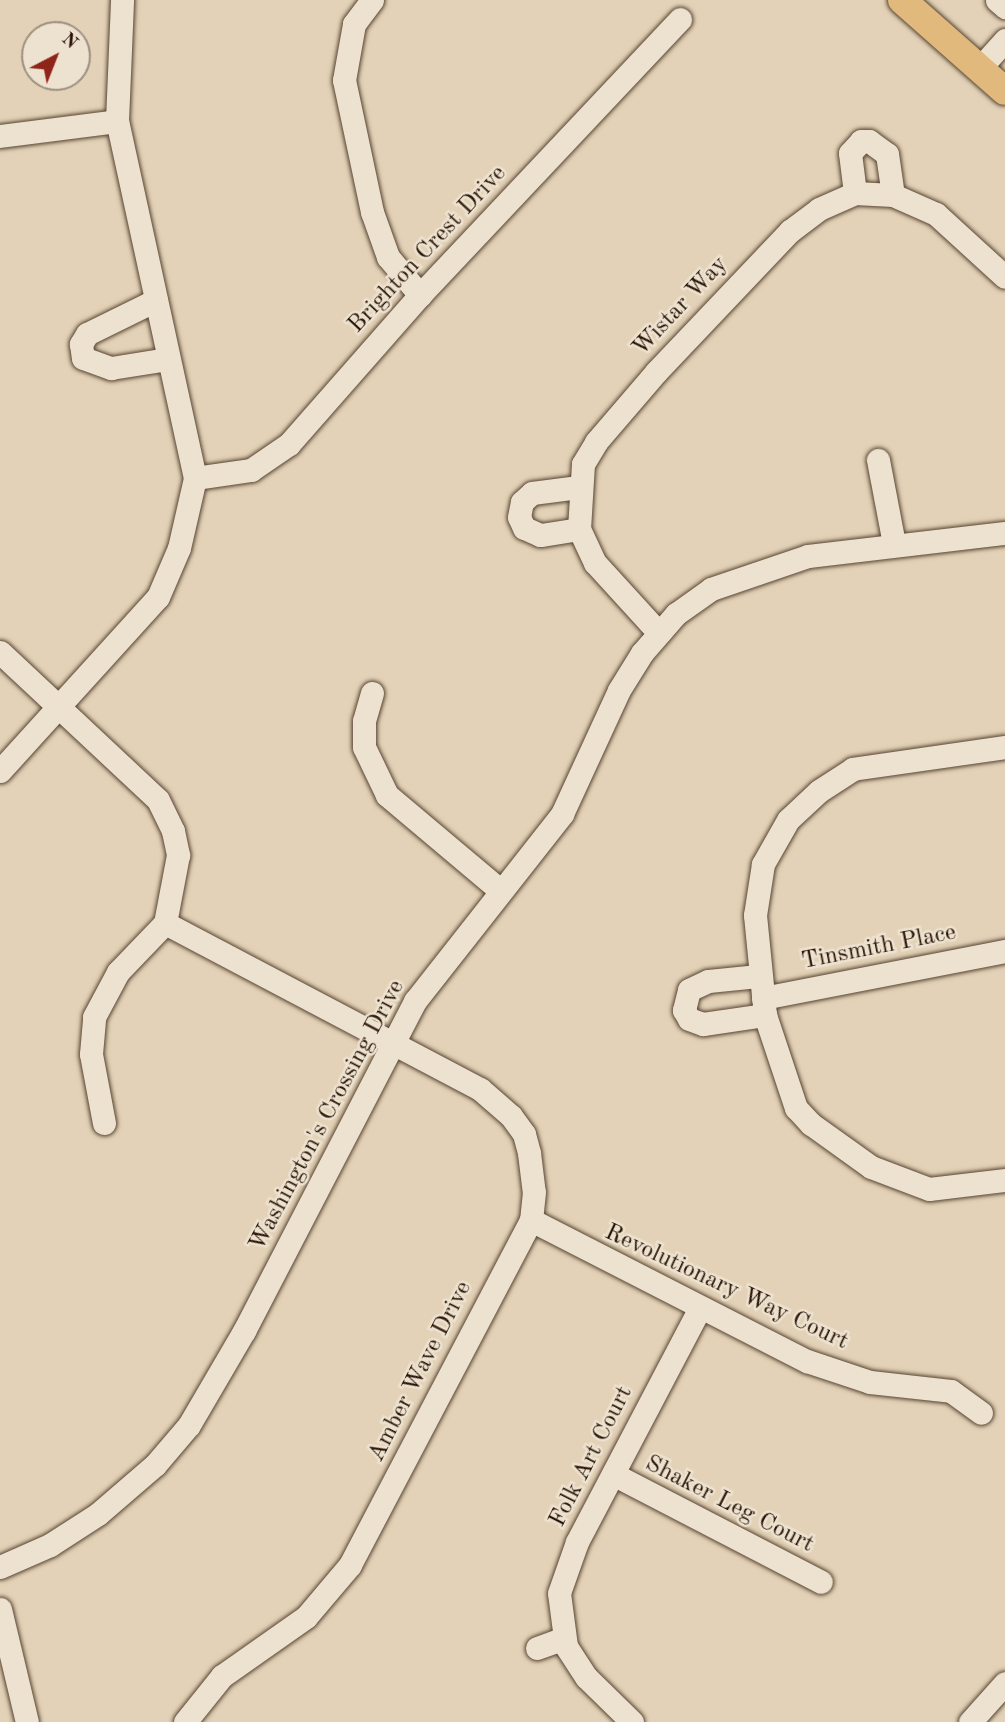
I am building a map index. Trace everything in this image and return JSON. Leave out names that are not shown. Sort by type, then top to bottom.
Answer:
[{"type":"main road","points":[[902,0],[1005,92]]},
{"type":"street","points":[[0,771],[61,707],[158,597],[179,548],[195,478],[117,121],[122,0]]},
{"type":"street","points":[[372,0],[354,24],[344,80],[372,212],[388,257],[420,295]]},
{"type":"street","points":[[997,0],[1005,8]]},
{"type":"street","name":"Brighton Crest Drive","points":[[195,478],[251,470],[289,444],[420,295],[680,19]]},
{"type":"street","points":[[979,69],[1005,40]]},
{"type":"street","points":[[0,136],[117,121]]},
{"type":"street","points":[[855,193],[850,153],[862,141],[869,141],[887,153],[892,195]]},
{"type":"street","name":"Wistar Way","points":[[659,633],[595,563],[579,529],[579,487],[583,464],[596,442],[656,372],[790,231],[819,209],[855,193],[892,195],[936,214],[1005,277]]},
{"type":"street","points":[[156,300],[87,334],[81,344],[83,358],[110,368],[168,359]]},
{"type":"street","points":[[878,460],[894,544]]},
{"type":"street","points":[[579,487],[532,493],[522,502],[519,517],[524,528],[540,534],[579,529]]},
{"type":"street","name":"Washington's Crossing Drive","points":[[0,1567],[50,1545],[97,1514],[174,1446],[244,1331],[415,1001],[562,814],[619,690],[659,633],[676,614],[724,584],[808,556],[1005,533]]},
{"type":"street","points":[[0,652],[158,800],[173,831],[177,874],[165,923],[118,972],[94,1017],[91,1054],[104,1123]]},
{"type":"street","points":[[372,693],[363,721],[364,747],[387,795],[501,891]]},
{"type":"street","points":[[1005,747],[853,769],[819,791],[788,821],[763,864],[755,915],[762,996],[796,1108],[828,1140],[871,1167],[929,1189],[1005,1180]]},
{"type":"street","name":"Amber Wave Drive","points":[[165,923],[480,1089],[511,1116],[524,1134],[534,1192],[531,1220],[350,1564],[306,1617],[222,1676],[185,1722]]},
{"type":"street","name":"Tinsmith Place","points":[[762,996],[1005,951]]},
{"type":"street","name":"Revolutionary Way Court","points":[[531,1220],[807,1361],[870,1382],[951,1391],[981,1413]]},
{"type":"street","name":"Folk Art Court","points":[[632,1722],[586,1677],[564,1637],[559,1593],[577,1542],[700,1308]]},
{"type":"street","name":"Shaker Leg Court","points":[[613,1474],[821,1582]]},
{"type":"street","points":[[0,1609],[27,1722]]},
{"type":"street","points":[[537,1648],[564,1637]]},
{"type":"street","points":[[971,1722],[1005,1683]]}]
